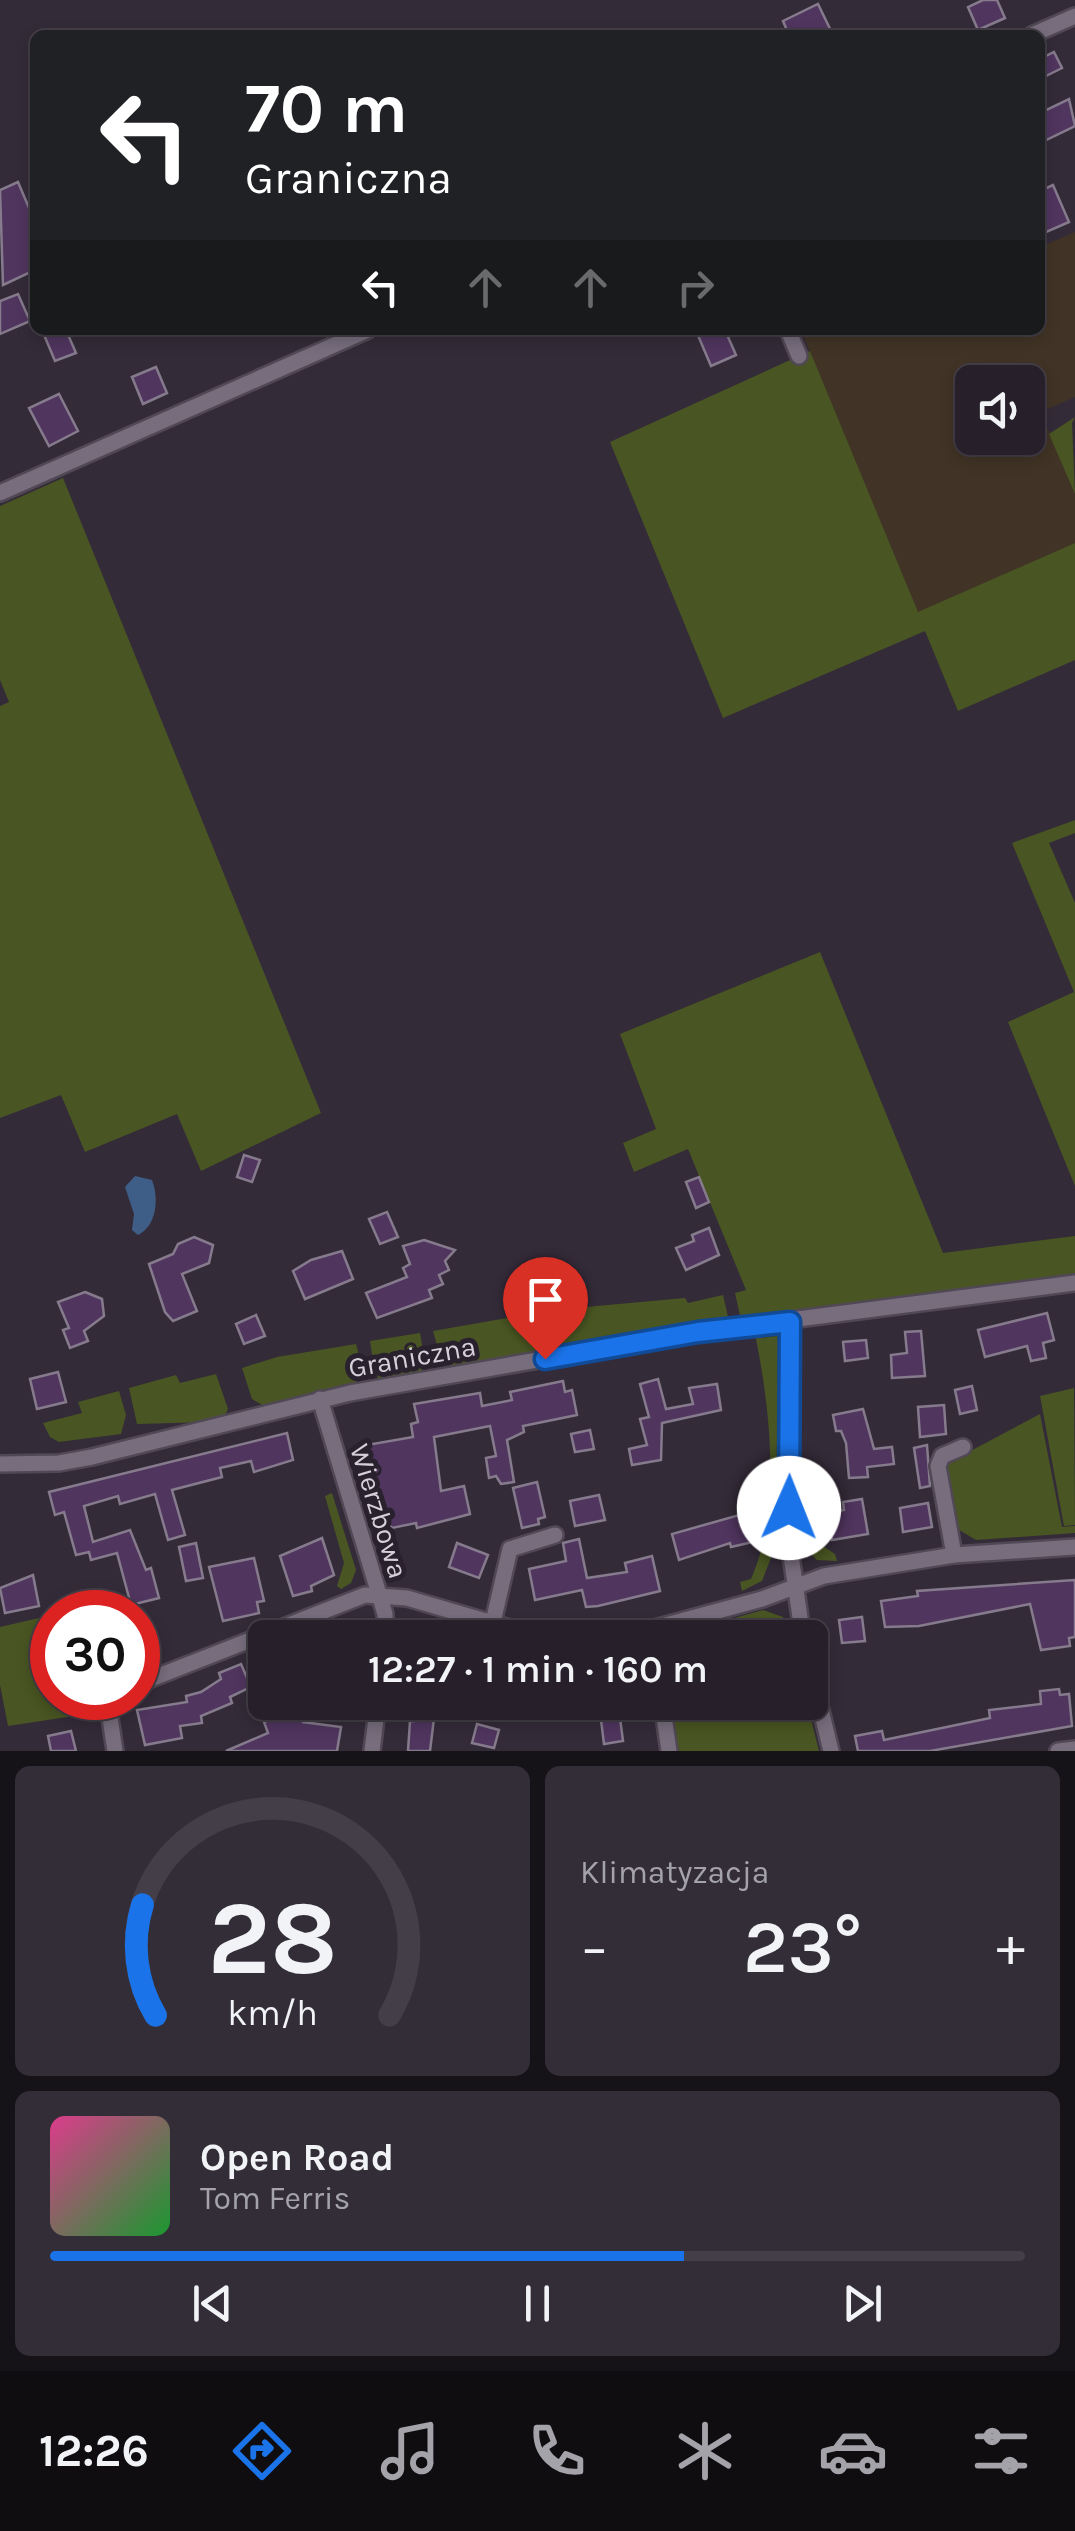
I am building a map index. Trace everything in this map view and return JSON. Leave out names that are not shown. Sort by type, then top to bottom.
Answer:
[{"type":"street","points":[[1043,30],[1075,16]]},
{"type":"street","points":[[0,493],[357,335]]},
{"type":"street","points":[[790,335],[799,356]]},
{"type":"street","name":"Graniczna","points":[[0,1464],[59,1463],[92,1457],[320,1399],[698,1332],[1075,1283]]},
{"type":"street","points":[[790,1322],[792,1587],[799,1620]]},
{"type":"street","name":"Wierzbowa","points":[[320,1399],[383,1620]]},
{"type":"street","points":[[954,1554],[938,1466],[942,1456],[964,1447]]},
{"type":"street","points":[[493,1620],[510,1549],[555,1534]]},
{"type":"street","points":[[692,1620],[824,1576],[954,1554],[1075,1547]]},
{"type":"street","points":[[160,1675],[349,1598],[407,1598],[486,1620]]},
{"type":"street","points":[[110,1720],[115,1751]]},
{"type":"street","points":[[372,1751],[376,1720]]},
{"type":"street","points":[[665,1720],[669,1751]]},
{"type":"street","points":[[823,1720],[831,1751]]},
{"type":"street","points":[[1058,1751],[1075,1749]]},
{"type":"shaded area","points":[[1075,232],[1075,397],[1045,410],[1045,365],[955,365],[955,455],[1045,455],[1045,422],[1075,494],[1075,543],[918,613],[803,335],[1045,335],[1045,245]]},
{"type":"green space","points":[[810,351],[918,612],[1075,543],[1075,660],[958,711],[925,631],[723,718],[610,442]]},
{"type":"green space","points":[[1075,417],[1072,423],[1075,494],[1049,434]]},
{"type":"green space","points":[[63,478],[321,1113],[201,1171],[177,1114],[85,1152],[61,1095],[0,1118],[0,706],[9,702],[0,680],[0,506]]},
{"type":"green space","points":[[1075,820],[1075,833],[1049,843],[1075,903],[1075,1186],[1008,1022],[1074,992],[1012,843]]},
{"type":"green space","points":[[820,952],[943,1253],[1075,1236],[1075,1278],[741,1320],[735,1293],[746,1290],[688,1149],[634,1172],[623,1143],[656,1129],[620,1034]]},
{"type":"green space","points":[[723,1295],[729,1321],[452,1369],[440,1356],[433,1331],[553,1310],[685,1298],[688,1303]]},
{"type":"green space","points":[[758,1329],[760,1338],[777,1336],[778,1341],[776,1545],[762,1581],[742,1591],[740,1582],[751,1579],[767,1521],[770,1458],[765,1393],[755,1334],[713,1340],[712,1335]]},
{"type":"green space","points":[[420,1333],[425,1362],[420,1375],[382,1382],[375,1374],[370,1341]]},
{"type":"green space","points":[[356,1344],[365,1378],[356,1388],[264,1406],[252,1399],[242,1368],[277,1357]]},
{"type":"green space","points":[[216,1374],[228,1409],[225,1416],[210,1422],[137,1424],[129,1388],[176,1375],[180,1383]]},
{"type":"green space","points":[[1074,1388],[1075,1525],[1064,1526],[1040,1396]]},
{"type":"green space","points":[[119,1391],[126,1415],[121,1434],[59,1442],[50,1437],[43,1423],[82,1413],[78,1402]]},
{"type":"green space","points":[[1040,1414],[1062,1527],[1075,1526],[1075,1533],[976,1540],[956,1528],[946,1464]]},
{"type":"green space","points":[[803,1472],[810,1472],[808,1536],[835,1554],[837,1561],[817,1560],[804,1547]]},
{"type":"green space","points":[[332,1493],[356,1570],[351,1583],[341,1589],[337,1586],[344,1563],[325,1496]]},
{"type":"green space","points":[[763,1610],[784,1620],[727,1620]]},
{"type":"green space","points":[[30,1620],[30,1720],[47,1720],[8,1726],[0,1685],[0,1627]]},
{"type":"green space","points":[[674,1720],[811,1720],[819,1751],[679,1751]]},
{"type":"water","points":[[135,1176],[152,1180],[155,1195],[153,1218],[138,1235],[132,1230],[134,1214],[125,1187]]},
{"type":"building","points":[[983,0],[997,0],[1005,18],[978,30],[968,7]]},
{"type":"building","points":[[818,4],[831,30],[787,30],[783,21]]},
{"type":"building","points":[[1054,52],[1062,68],[1045,76],[1045,56]]},
{"type":"building","points":[[1069,99],[1075,126],[1045,141],[1045,111]]},
{"type":"building","points":[[18,182],[30,210],[30,272],[3,285],[0,190]]},
{"type":"building","points":[[1053,185],[1069,222],[1045,233],[1045,189]]},
{"type":"building","points":[[18,294],[30,321],[0,334],[0,301]]},
{"type":"building","points":[[44,335],[68,335],[76,353],[55,361]]},
{"type":"building","points":[[698,335],[727,335],[736,355],[711,366]]},
{"type":"building","points":[[156,367],[167,393],[143,404],[132,377]]},
{"type":"building","points":[[59,394],[78,431],[49,446],[29,408]]},
{"type":"building","points":[[244,1155],[260,1160],[252,1182],[237,1177]]},
{"type":"building","points":[[699,1177],[709,1202],[696,1208],[686,1182]]},
{"type":"building","points":[[387,1212],[398,1237],[380,1244],[369,1219]]},
{"type":"building","points":[[709,1228],[719,1255],[686,1270],[676,1248],[694,1241],[692,1235]]},
{"type":"building","points":[[194,1237],[213,1245],[209,1263],[182,1274],[197,1311],[173,1321],[165,1312],[149,1264],[173,1254],[178,1244]]},
{"type":"building","points":[[424,1240],[455,1250],[445,1261],[449,1270],[439,1275],[443,1284],[429,1290],[432,1298],[377,1318],[366,1293],[407,1277],[403,1268],[410,1264],[403,1246]]},
{"type":"building","points":[[342,1251],[353,1279],[305,1299],[293,1271],[311,1260]]},
{"type":"building","points":[[85,1292],[102,1299],[104,1316],[84,1331],[88,1341],[70,1348],[63,1330],[69,1328],[58,1302]]},
{"type":"building","points":[[1047,1313],[1054,1340],[1043,1343],[1046,1358],[1031,1361],[1027,1346],[985,1357],[978,1330]]},
{"type":"building","points":[[256,1315],[265,1336],[244,1344],[236,1324]]},
{"type":"building","points":[[921,1331],[925,1376],[892,1378],[891,1355],[907,1353],[905,1332]]},
{"type":"building","points":[[866,1340],[868,1358],[845,1361],[843,1342]]},
{"type":"building","points":[[58,1372],[66,1402],[37,1409],[30,1379]]},
{"type":"building","points":[[658,1379],[666,1409],[693,1404],[689,1388],[717,1384],[721,1410],[662,1423],[661,1460],[632,1465],[629,1449],[647,1445],[640,1419],[649,1417],[640,1384]]},
{"type":"building","points":[[563,1381],[565,1392],[572,1390],[577,1415],[523,1426],[524,1432],[507,1440],[514,1482],[501,1484],[496,1476],[489,1478],[486,1458],[496,1456],[490,1426],[434,1437],[441,1491],[464,1486],[470,1514],[417,1528],[416,1523],[392,1528],[388,1524],[375,1475],[368,1476],[367,1445],[413,1437],[411,1424],[418,1422],[414,1404],[480,1393],[482,1406],[512,1400],[510,1392]]},
{"type":"building","points":[[972,1386],[977,1410],[960,1414],[955,1390]]},
{"type":"building","points":[[944,1405],[946,1434],[920,1437],[918,1407]]},
{"type":"building","points":[[863,1409],[874,1449],[892,1447],[894,1464],[867,1467],[868,1477],[849,1478],[846,1443],[841,1431],[836,1431],[833,1415]]},
{"type":"building","points":[[590,1430],[594,1449],[575,1452],[571,1434]]},
{"type":"building","points":[[287,1433],[293,1460],[254,1472],[251,1461],[220,1468],[222,1477],[172,1490],[185,1535],[168,1540],[155,1494],[120,1504],[118,1496],[84,1506],[93,1542],[130,1530],[146,1570],[151,1568],[157,1590],[127,1590],[117,1553],[91,1560],[89,1552],[76,1555],[64,1512],[55,1515],[49,1492]]},
{"type":"building","points":[[927,1445],[930,1486],[920,1488],[914,1448]]},
{"type":"building","points":[[537,1482],[545,1517],[538,1519],[539,1524],[522,1528],[513,1488]]},
{"type":"building","points":[[599,1495],[605,1520],[575,1526],[570,1501]]},
{"type":"building","points":[[862,1499],[868,1534],[832,1540],[827,1513],[844,1510],[843,1502]]},
{"type":"building","points":[[928,1503],[932,1527],[903,1532],[900,1508]]},
{"type":"building","points":[[750,1512],[757,1541],[731,1547],[730,1543],[679,1560],[672,1534]]},
{"type":"building","points":[[322,1538],[334,1575],[311,1586],[312,1591],[293,1596],[280,1556]]},
{"type":"building","points":[[579,1539],[587,1578],[627,1572],[625,1563],[652,1556],[660,1591],[586,1607],[582,1590],[535,1600],[529,1569],[566,1561],[563,1543]]},
{"type":"building","points":[[196,1543],[203,1578],[186,1581],[179,1547]]},
{"type":"building","points":[[457,1543],[488,1555],[479,1578],[449,1567]]},
{"type":"building","points":[[254,1558],[264,1601],[257,1602],[259,1613],[223,1621],[209,1567]]},
{"type":"building","points":[[33,1575],[36,1590],[30,1590],[30,1608],[5,1613],[0,1588]]},
{"type":"building","points":[[1075,1580],[1075,1637],[1069,1638],[1070,1646],[1041,1650],[1030,1604],[919,1626],[885,1627],[881,1601],[918,1596],[917,1591]]},
{"type":"building","points":[[862,1617],[865,1641],[842,1643],[839,1620]]},
{"type":"building","points":[[241,1664],[248,1688],[230,1697],[232,1703],[201,1716],[202,1723],[180,1726],[182,1738],[145,1745],[139,1720],[160,1720],[160,1706],[187,1702],[186,1696],[221,1679],[219,1673]]},
{"type":"building","points":[[1059,1689],[1060,1695],[1069,1694],[1072,1726],[930,1751],[858,1751],[855,1736],[882,1731],[884,1740],[990,1718],[989,1710],[1041,1704],[1040,1691]]},
{"type":"building","points":[[302,1720],[341,1727],[337,1751],[226,1751],[268,1733],[264,1722]]},
{"type":"building","points":[[434,1720],[430,1751],[408,1751],[410,1721]]},
{"type":"building","points":[[601,1720],[620,1720],[623,1741],[604,1744]]},
{"type":"building","points":[[477,1724],[499,1730],[494,1748],[472,1743]]},
{"type":"building","points":[[71,1731],[76,1751],[51,1751],[48,1736]]},
{"type":"route","points":[[545,1359],[698,1332],[790,1322],[789,1508]]}]
